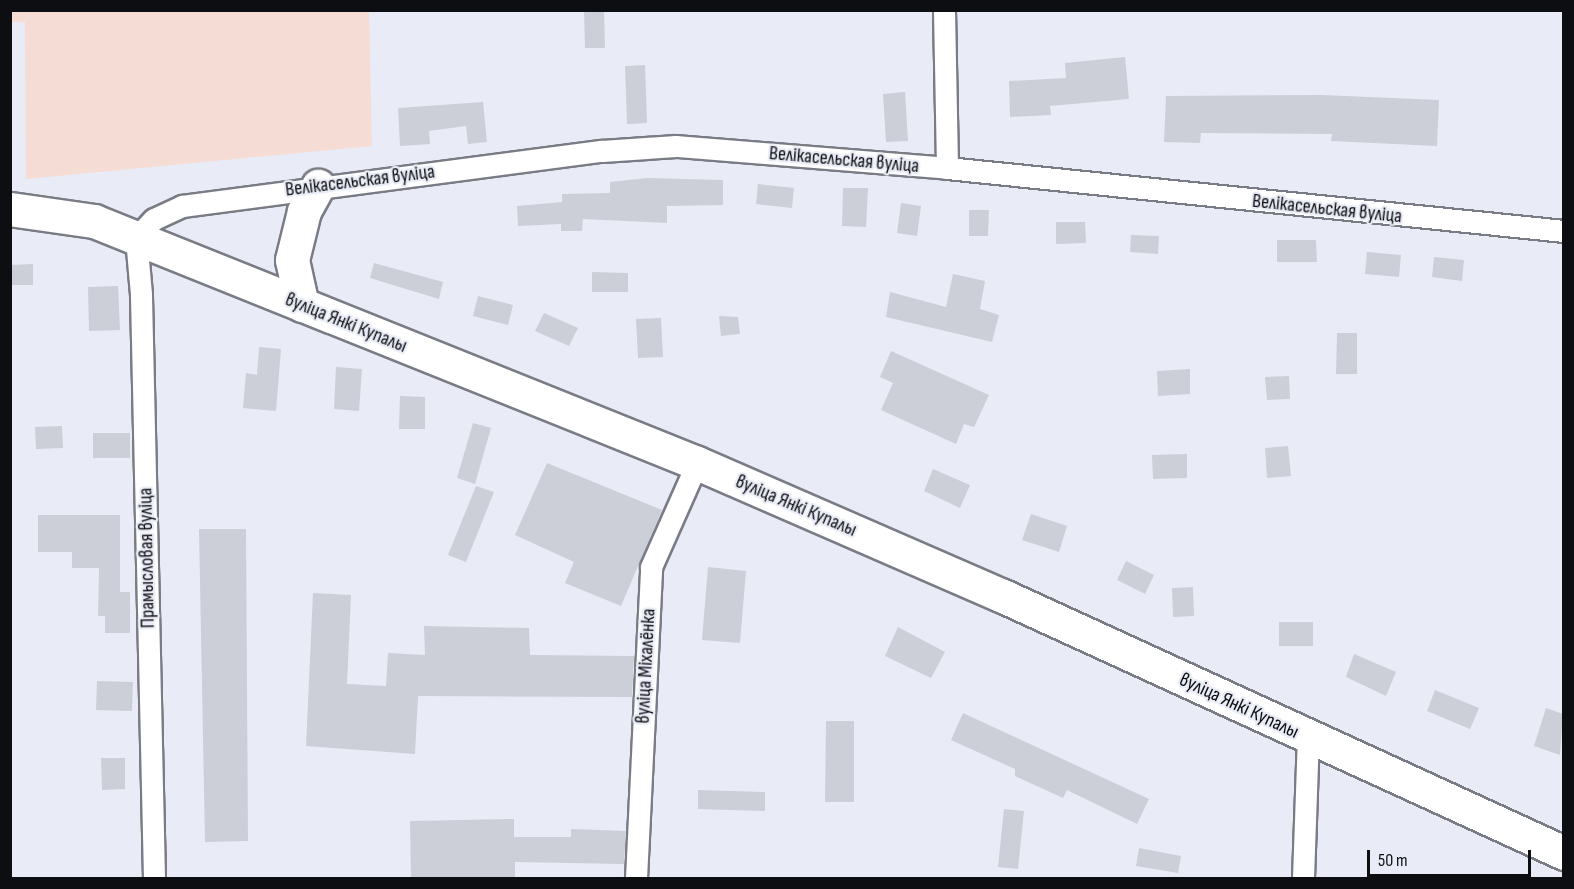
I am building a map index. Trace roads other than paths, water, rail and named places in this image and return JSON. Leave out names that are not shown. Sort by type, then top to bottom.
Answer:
[{"type":"main road","points":[[302,305],[292,260],[304,211],[318,186]]},
{"type":"main road","name":"вуліца Янкі Купалы","points":[[10,209],[94,221],[697,463],[1003,596],[1308,738],[1563,853]]},
{"type":"street","points":[[944,10],[947,168]]},
{"type":"street","name":"Велікасельская вуліца","points":[[136,238],[154,219],[182,206],[318,186],[602,151],[676,146],[947,168],[1563,231]]},
{"type":"street","name":"Прамысловая вуліца","points":[[136,238],[141,294],[154,879]]},
{"type":"street","name":"вуліца Міхалёнка","points":[[636,879],[651,567],[697,463]]},
{"type":"street","points":[[1303,879],[1308,738]]}]
